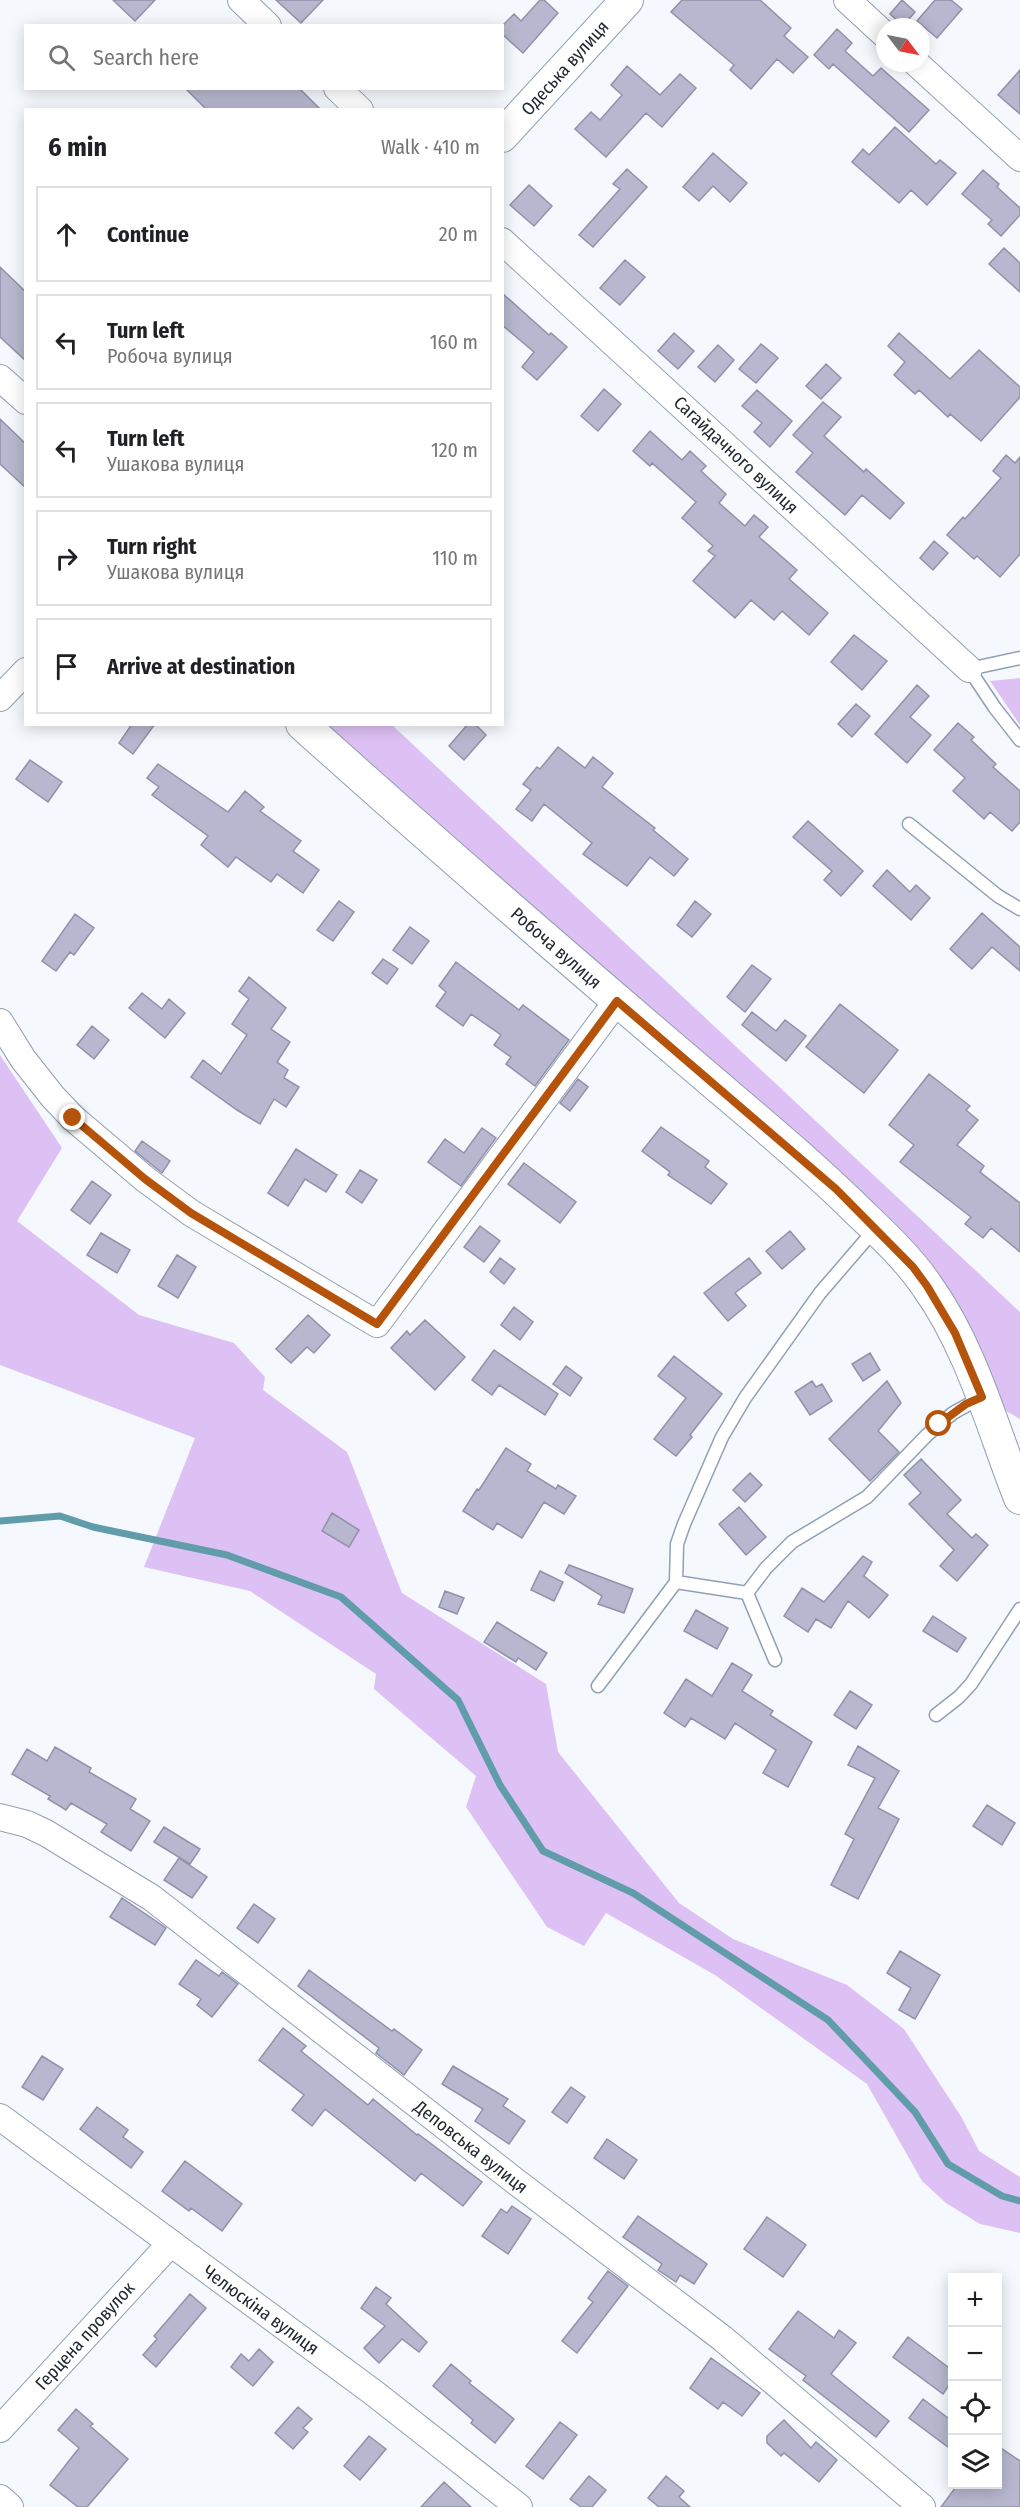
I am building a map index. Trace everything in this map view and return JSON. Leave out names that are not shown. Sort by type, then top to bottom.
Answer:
[{"type":"street","points":[[241,0],[266,24]]},
{"type":"street","name":"Одеська вулиця","points":[[504,134],[627,0]]},
{"type":"street","points":[[847,0],[876,27]]},
{"type":"street","points":[[926,72],[1020,158]]},
{"type":"street","points":[[339,90],[358,108]]},
{"type":"street","name":"Сагайдачного вулиця","points":[[504,243],[969,669]]},
{"type":"street","points":[[0,378],[24,399]]},
{"type":"street","points":[[0,698],[24,673]]},
{"type":"street","name":"Робоча вулиця","points":[[304,726],[617,1001],[796,1154],[876,1228],[913,1267],[944,1311],[966,1356],[982,1397],[1013,1458],[1020,1498]]},
{"type":"street","points":[[0,1022],[23,1059],[53,1097],[73,1118],[145,1179],[191,1213],[377,1324],[617,1001]]},
{"type":"street","name":"Деповська вулиця","points":[[0,1817],[27,1824],[46,1833],[152,1898],[731,2346],[922,2507]]},
{"type":"street","name":"Челюскіна вулиця","points":[[0,2116],[374,2393],[519,2507]]},
{"type":"street","name":"Герцена провулок","points":[[0,2429],[171,2243]]},
{"type":"street","points":[[0,2498],[10,2507]]},
{"type":"lane","points":[[1020,658],[969,669],[1020,740]]},
{"type":"lane","points":[[909,824],[998,896],[1020,909]]},
{"type":"lane","points":[[598,1686],[676,1582],[677,1544],[722,1437],[745,1398],[796,1323],[876,1228]]},
{"type":"lane","points":[[747,1593],[766,1568],[792,1542],[867,1497],[927,1435],[952,1413],[982,1397]]},
{"type":"lane","points":[[676,1582],[747,1593]]},
{"type":"lane","points":[[747,1593],[775,1660]]},
{"type":"lane","points":[[936,1715],[971,1684],[1020,1609]]},
{"type":"shaded area","points":[[1020,678],[1020,725],[990,681]]},
{"type":"shaded area","points":[[316,726],[393,726],[1020,1312],[1020,1419],[1006,1411],[974,1334],[948,1288],[912,1245]]},
{"type":"shaded area","points":[[0,1055],[62,1148],[17,1221],[139,1315],[234,1343],[265,1377],[263,1390],[347,1452],[402,1593],[546,1684],[558,1752],[679,1903],[733,1939],[847,1985],[904,2029],[962,2118],[979,2151],[1020,2177],[1020,2233],[980,2224],[946,2203],[922,2181],[867,2084],[715,1975],[606,1913],[584,1946],[547,1927],[466,1807],[476,1776],[374,1689],[376,1674],[250,1591],[144,1567],[195,1438],[0,1365]]},
{"type":"building","points":[[113,0],[155,0],[135,21]]},
{"type":"building","points":[[276,0],[323,0],[301,23]]},
{"type":"building","points":[[540,0],[544,0],[558,13],[523,53],[504,36],[504,24],[514,14],[521,21]]},
{"type":"building","points":[[682,0],[760,0],[791,28],[784,36],[808,57],[793,73],[777,59],[751,89],[730,70],[734,65],[671,12]]},
{"type":"building","points":[[902,0],[915,12],[910,18],[894,18],[890,14]]},
{"type":"building","points":[[935,0],[951,0],[962,9],[937,38],[930,32],[930,18],[920,18]]},
{"type":"building","points":[[837,29],[852,43],[845,51],[873,76],[877,72],[886,72],[929,110],[909,132],[833,64],[829,69],[814,55]]},
{"type":"building","points":[[627,66],[660,95],[680,74],[696,88],[662,127],[646,113],[606,157],[575,129],[591,112],[600,120],[622,95],[611,85]]},
{"type":"building","points":[[1020,70],[1020,114],[998,95]]},
{"type":"building","points":[[187,90],[301,90],[319,108],[205,108]]},
{"type":"building","points":[[895,127],[936,164],[940,160],[956,173],[927,205],[911,190],[899,203],[852,162],[863,149],[869,155]]},
{"type":"building","points":[[713,153],[747,183],[730,202],[713,186],[699,201],[683,187]]},
{"type":"building","points":[[627,169],[647,187],[593,247],[579,235],[620,189],[613,184]]},
{"type":"building","points":[[983,170],[999,184],[997,187],[1020,208],[1020,215],[1001,236],[988,224],[992,220],[962,194]]},
{"type":"building","points":[[529,185],[552,206],[534,226],[510,205]]},
{"type":"building","points":[[1004,248],[1020,263],[1020,292],[989,264]]},
{"type":"building","points":[[625,260],[645,277],[620,305],[600,288]]},
{"type":"building","points":[[0,267],[24,290],[24,359],[0,337]]},
{"type":"building","points":[[504,295],[549,335],[551,333],[567,347],[537,380],[522,367],[534,352],[504,327]]},
{"type":"building","points":[[674,333],[694,351],[678,369],[658,351]]},
{"type":"building","points":[[899,333],[950,379],[979,350],[1020,387],[1020,397],[981,441],[950,414],[948,417],[919,390],[915,394],[894,375],[905,362],[888,346]]},
{"type":"building","points":[[761,344],[778,358],[756,383],[739,369]]},
{"type":"building","points":[[718,345],[734,360],[715,382],[698,367]]},
{"type":"building","points":[[826,364],[841,378],[821,399],[806,386]]},
{"type":"building","points":[[604,389],[621,404],[598,431],[581,416]]},
{"type":"building","points":[[757,390],[792,421],[770,447],[754,432],[762,423],[742,406]]},
{"type":"building","points":[[823,402],[841,417],[824,436],[864,472],[866,469],[904,503],[890,519],[862,495],[845,515],[796,472],[813,453],[793,435]]},
{"type":"building","points":[[0,419],[24,442],[24,486],[0,464]]},
{"type":"building","points":[[650,431],[682,460],[690,451],[706,466],[701,471],[726,494],[719,503],[745,526],[754,515],[768,527],[759,537],[797,570],[789,579],[828,613],[809,635],[782,611],[774,620],[751,600],[735,618],[693,581],[715,556],[708,551],[713,546],[682,518],[696,502],[652,463],[650,466],[633,451]]},
{"type":"building","points":[[1006,455],[1015,463],[1020,457],[1020,554],[1000,577],[977,556],[974,559],[947,535],[963,517],[965,519],[1001,478],[993,471]]},
{"type":"building","points":[[934,541],[948,553],[933,570],[920,558]]},
{"type":"building","points":[[854,635],[887,661],[862,690],[831,662]]},
{"type":"building","points":[[917,685],[929,696],[910,717],[931,735],[907,763],[875,734]]},
{"type":"building","points":[[856,704],[870,716],[852,737],[838,724]]},
{"type":"building","points":[[958,723],[974,737],[971,740],[996,764],[993,767],[1020,791],[1020,822],[1012,831],[990,812],[984,819],[953,791],[965,778],[934,750]]},
{"type":"building","points":[[131,726],[154,726],[133,754],[119,743]]},
{"type":"building","points":[[466,726],[477,726],[486,735],[464,760],[449,746]]},
{"type":"building","points":[[558,747],[585,768],[593,757],[613,773],[602,787],[655,828],[653,830],[688,859],[674,876],[650,857],[627,886],[583,854],[592,843],[544,804],[532,821],[516,809],[531,790],[523,784],[537,767],[540,769]]},
{"type":"building","points":[[30,760],[62,782],[48,802],[16,779]]},
{"type":"building","points":[[158,764],[228,812],[245,791],[264,807],[260,811],[301,841],[293,851],[319,870],[303,893],[277,874],[271,882],[236,857],[228,867],[201,845],[208,836],[152,795],[159,787],[147,778]]},
{"type":"building","points":[[808,821],[863,871],[841,896],[824,880],[832,871],[793,837]]},
{"type":"building","points":[[887,870],[910,892],[916,885],[930,898],[911,920],[873,886]]},
{"type":"building","points":[[339,901],[354,912],[333,941],[317,930]]},
{"type":"building","points":[[695,901],[711,914],[692,937],[677,925]]},
{"type":"building","points":[[982,913],[1020,947],[1020,971],[992,947],[972,969],[950,949]]},
{"type":"building","points":[[75,914],[94,928],[74,955],[70,952],[56,971],[42,961]]},
{"type":"building","points":[[410,927],[429,941],[412,964],[393,950]]},
{"type":"building","points":[[383,959],[398,969],[387,984],[372,973]]},
{"type":"building","points":[[456,962],[519,1010],[523,1005],[569,1040],[535,1086],[506,1064],[511,1057],[494,1045],[501,1035],[471,1014],[463,1026],[436,1006],[446,992],[439,986]]},
{"type":"building","points":[[752,965],[771,979],[745,1012],[727,997]]},
{"type":"building","points":[[249,977],[286,1008],[271,1029],[290,1042],[277,1062],[288,1070],[284,1078],[299,1087],[286,1107],[274,1099],[260,1124],[191,1077],[203,1060],[221,1074],[247,1035],[232,1024],[249,999],[239,991]]},
{"type":"building","points":[[142,993],[162,1009],[169,999],[185,1013],[165,1038],[129,1008]]},
{"type":"building","points":[[840,1004],[898,1050],[864,1093],[806,1047]]},
{"type":"building","points":[[752,1012],[776,1031],[785,1020],[806,1036],[786,1061],[742,1025]]},
{"type":"building","points":[[92,1026],[109,1040],[94,1059],[77,1045]]},
{"type":"building","points":[[929,1074],[970,1106],[966,1110],[978,1120],[957,1145],[984,1166],[980,1172],[1020,1203],[1020,1252],[991,1228],[983,1238],[965,1224],[971,1217],[900,1162],[914,1145],[889,1125]]},
{"type":"building","points":[[578,1079],[588,1087],[570,1111],[560,1103]]},
{"type":"building","points":[[661,1127],[709,1161],[705,1167],[727,1184],[711,1204],[668,1175],[670,1172],[642,1151]]},
{"type":"building","points":[[482,1128],[496,1138],[461,1186],[428,1162],[445,1139],[464,1153]]},
{"type":"building","points":[[142,1141],[170,1161],[162,1173],[135,1151]]},
{"type":"building","points":[[296,1149],[337,1175],[326,1192],[305,1179],[288,1206],[268,1193]]},
{"type":"building","points":[[524,1163],[576,1202],[560,1223],[508,1184]]},
{"type":"building","points":[[360,1170],[377,1180],[362,1203],[346,1192]]},
{"type":"building","points":[[92,1181],[111,1195],[90,1224],[71,1210]]},
{"type":"building","points":[[480,1226],[500,1241],[484,1262],[464,1247]]},
{"type":"building","points":[[790,1231],[805,1249],[782,1269],[766,1251]]},
{"type":"building","points":[[101,1233],[130,1250],[117,1273],[87,1255]]},
{"type":"building","points":[[177,1255],[196,1267],[178,1298],[158,1286]]},
{"type":"building","points":[[500,1258],[515,1269],[504,1284],[490,1272]]},
{"type":"building","points":[[749,1258],[761,1273],[735,1293],[746,1306],[728,1321],[704,1293]]},
{"type":"building","points":[[514,1307],[533,1322],[520,1340],[501,1325]]},
{"type":"building","points":[[308,1315],[330,1335],[314,1353],[307,1347],[291,1363],[276,1349]]},
{"type":"building","points":[[425,1320],[465,1357],[435,1390],[391,1348],[407,1331],[410,1335]]},
{"type":"building","points":[[494,1350],[558,1394],[545,1415],[499,1385],[492,1395],[472,1380]]},
{"type":"building","points":[[870,1353],[880,1370],[863,1381],[852,1364]]},
{"type":"building","points":[[674,1356],[722,1394],[676,1456],[654,1439],[686,1398],[658,1376]]},
{"type":"building","points":[[566,1366],[582,1378],[570,1396],[553,1384]]},
{"type":"building","points":[[812,1381],[816,1387],[822,1384],[832,1401],[810,1415],[795,1392]]},
{"type":"building","points":[[887,1381],[901,1403],[878,1431],[899,1452],[870,1481],[829,1439]]},
{"type":"building","points":[[506,1448],[531,1464],[527,1471],[556,1489],[558,1485],[576,1496],[564,1514],[544,1502],[522,1538],[497,1523],[493,1530],[463,1511]]},
{"type":"building","points":[[921,1459],[961,1500],[947,1514],[972,1538],[976,1534],[988,1545],[957,1581],[940,1566],[954,1550],[909,1504],[921,1493],[904,1475]]},
{"type":"building","points":[[750,1473],[762,1485],[745,1502],[733,1490]]},
{"type":"building","points":[[739,1507],[766,1537],[746,1555],[719,1524]]},
{"type":"building","points":[[332,1513],[359,1530],[349,1547],[322,1531]]},
{"type":"building","points":[[863,1556],[872,1562],[864,1576],[888,1595],[869,1618],[848,1601],[831,1628],[816,1619],[808,1632],[784,1616],[802,1588],[824,1602]]},
{"type":"building","points":[[569,1565],[633,1589],[624,1613],[598,1604],[602,1596],[565,1573]]},
{"type":"building","points":[[540,1571],[563,1582],[554,1601],[531,1590]]},
{"type":"building","points":[[445,1591],[464,1598],[457,1614],[439,1607]]},
{"type":"building","points":[[696,1610],[728,1628],[717,1649],[684,1631]]},
{"type":"building","points":[[933,1616],[966,1638],[957,1652],[923,1631]]},
{"type":"building","points":[[497,1622],[547,1653],[536,1670],[518,1658],[516,1662],[484,1642]]},
{"type":"building","points":[[732,1663],[752,1675],[742,1691],[773,1711],[770,1715],[812,1742],[788,1787],[763,1773],[776,1750],[735,1723],[725,1739],[691,1718],[685,1727],[664,1713],[686,1679],[712,1696]]},
{"type":"building","points":[[850,1691],[872,1705],[856,1729],[834,1715]]},
{"type":"building","points":[[858,1746],[899,1771],[878,1808],[899,1819],[858,1899],[831,1885],[854,1839],[845,1834],[875,1778],[848,1765]]},
{"type":"building","points":[[55,1747],[91,1768],[89,1772],[136,1799],[130,1809],[150,1821],[131,1851],[101,1832],[107,1824],[71,1803],[66,1810],[48,1799],[50,1796],[12,1774],[27,1749],[47,1761]]},
{"type":"building","points":[[987,1805],[1015,1823],[1002,1845],[973,1826]]},
{"type":"building","points":[[164,1827],[200,1849],[190,1864],[154,1842]]},
{"type":"building","points":[[179,1858],[207,1877],[192,1898],[164,1880]]},
{"type":"building","points":[[122,1898],[166,1928],[155,1945],[110,1917]]},
{"type":"building","points":[[254,1904],[275,1919],[258,1943],[237,1928]]},
{"type":"building","points":[[900,1951],[940,1975],[915,2019],[899,2010],[911,1988],[887,1973]]},
{"type":"building","points":[[196,1960],[219,1976],[222,1972],[238,1984],[212,2017],[197,2005],[201,1999],[179,1984]]},
{"type":"building","points":[[309,1970],[392,2031],[394,2029],[422,2050],[404,2075],[376,2053],[379,2048],[298,1986]]},
{"type":"building","points":[[283,2028],[306,2046],[301,2051],[368,2105],[373,2099],[417,2135],[482,2182],[463,2206],[421,2173],[415,2181],[325,2109],[312,2126],[292,2110],[304,2095],[259,2060]]},
{"type":"building","points":[[42,2056],[63,2069],[43,2100],[22,2087]]},
{"type":"building","points":[[453,2066],[508,2099],[503,2106],[525,2121],[509,2144],[475,2121],[483,2109],[442,2084]]},
{"type":"building","points":[[571,2087],[585,2097],[567,2123],[552,2112]]},
{"type":"building","points":[[97,2107],[128,2130],[123,2137],[143,2152],[131,2168],[80,2129]]},
{"type":"building","points":[[607,2139],[637,2160],[624,2179],[594,2158]]},
{"type":"building","points":[[185,2161],[242,2204],[222,2231],[191,2208],[189,2211],[162,2191]]},
{"type":"building","points":[[512,2206],[531,2219],[508,2254],[482,2236],[501,2209],[507,2213]]},
{"type":"building","points":[[638,2216],[707,2264],[694,2284],[680,2275],[676,2282],[658,2270],[662,2264],[623,2237]]},
{"type":"building","points":[[767,2217],[806,2245],[783,2277],[744,2249]]},
{"type":"building","points":[[608,2271],[628,2286],[577,2353],[562,2341],[593,2302],[588,2298]]},
{"type":"building","points":[[376,2287],[391,2298],[386,2304],[427,2342],[419,2352],[402,2339],[379,2363],[364,2348],[385,2326],[361,2308]]},
{"type":"building","points":[[190,2294],[206,2308],[156,2367],[143,2355],[157,2339],[154,2336]]},
{"type":"building","points":[[798,2311],[834,2338],[839,2330],[856,2343],[831,2374],[889,2421],[876,2437],[803,2380],[806,2376],[769,2349]]},
{"type":"building","points":[[908,2337],[948,2367],[948,2387],[943,2394],[893,2357]]},
{"type":"building","points":[[259,2349],[273,2362],[253,2386],[231,2367],[241,2354],[249,2361]]},
{"type":"building","points":[[711,2358],[760,2393],[742,2416],[723,2402],[718,2409],[690,2388]]},
{"type":"building","points":[[451,2364],[471,2381],[469,2383],[514,2419],[495,2443],[471,2423],[473,2420],[433,2386]]},
{"type":"building","points":[[923,2399],[948,2418],[948,2447],[909,2418]]},
{"type":"building","points":[[298,2407],[312,2419],[303,2428],[308,2432],[293,2449],[275,2433]]},
{"type":"building","points":[[76,2409],[93,2424],[90,2426],[128,2459],[87,2507],[78,2507],[50,2485],[79,2448],[58,2430]]},
{"type":"building","points":[[784,2420],[811,2448],[816,2442],[837,2460],[819,2482],[784,2453],[781,2456],[767,2443],[767,2436]]},
{"type":"building","points":[[560,2422],[577,2435],[543,2479],[526,2466]]},
{"type":"building","points":[[369,2436],[386,2449],[360,2480],[344,2466]]},
{"type":"building","points":[[1002,2449],[1020,2461],[1020,2507],[941,2507],[954,2489],[1002,2489]]},
{"type":"building","points":[[589,2476],[606,2490],[592,2507],[581,2507],[570,2499]]},
{"type":"building","points":[[666,2476],[684,2491],[679,2497],[690,2507],[659,2507],[648,2498]]},
{"type":"building","points":[[444,2482],[471,2507],[421,2507]]},
{"type":"waterway","points":[[0,1521],[60,1516],[93,1527],[227,1555],[341,1597],[458,1700],[500,1785],[543,1851],[633,1893],[828,2020],[915,2112],[948,2164],[1002,2196],[1020,2201]]},
{"type":"route","points":[[73,1118],[174,1202],[377,1324],[617,1001],[836,1189],[913,1267],[944,1311],[966,1356],[982,1397],[966,1404],[939,1424]]}]
